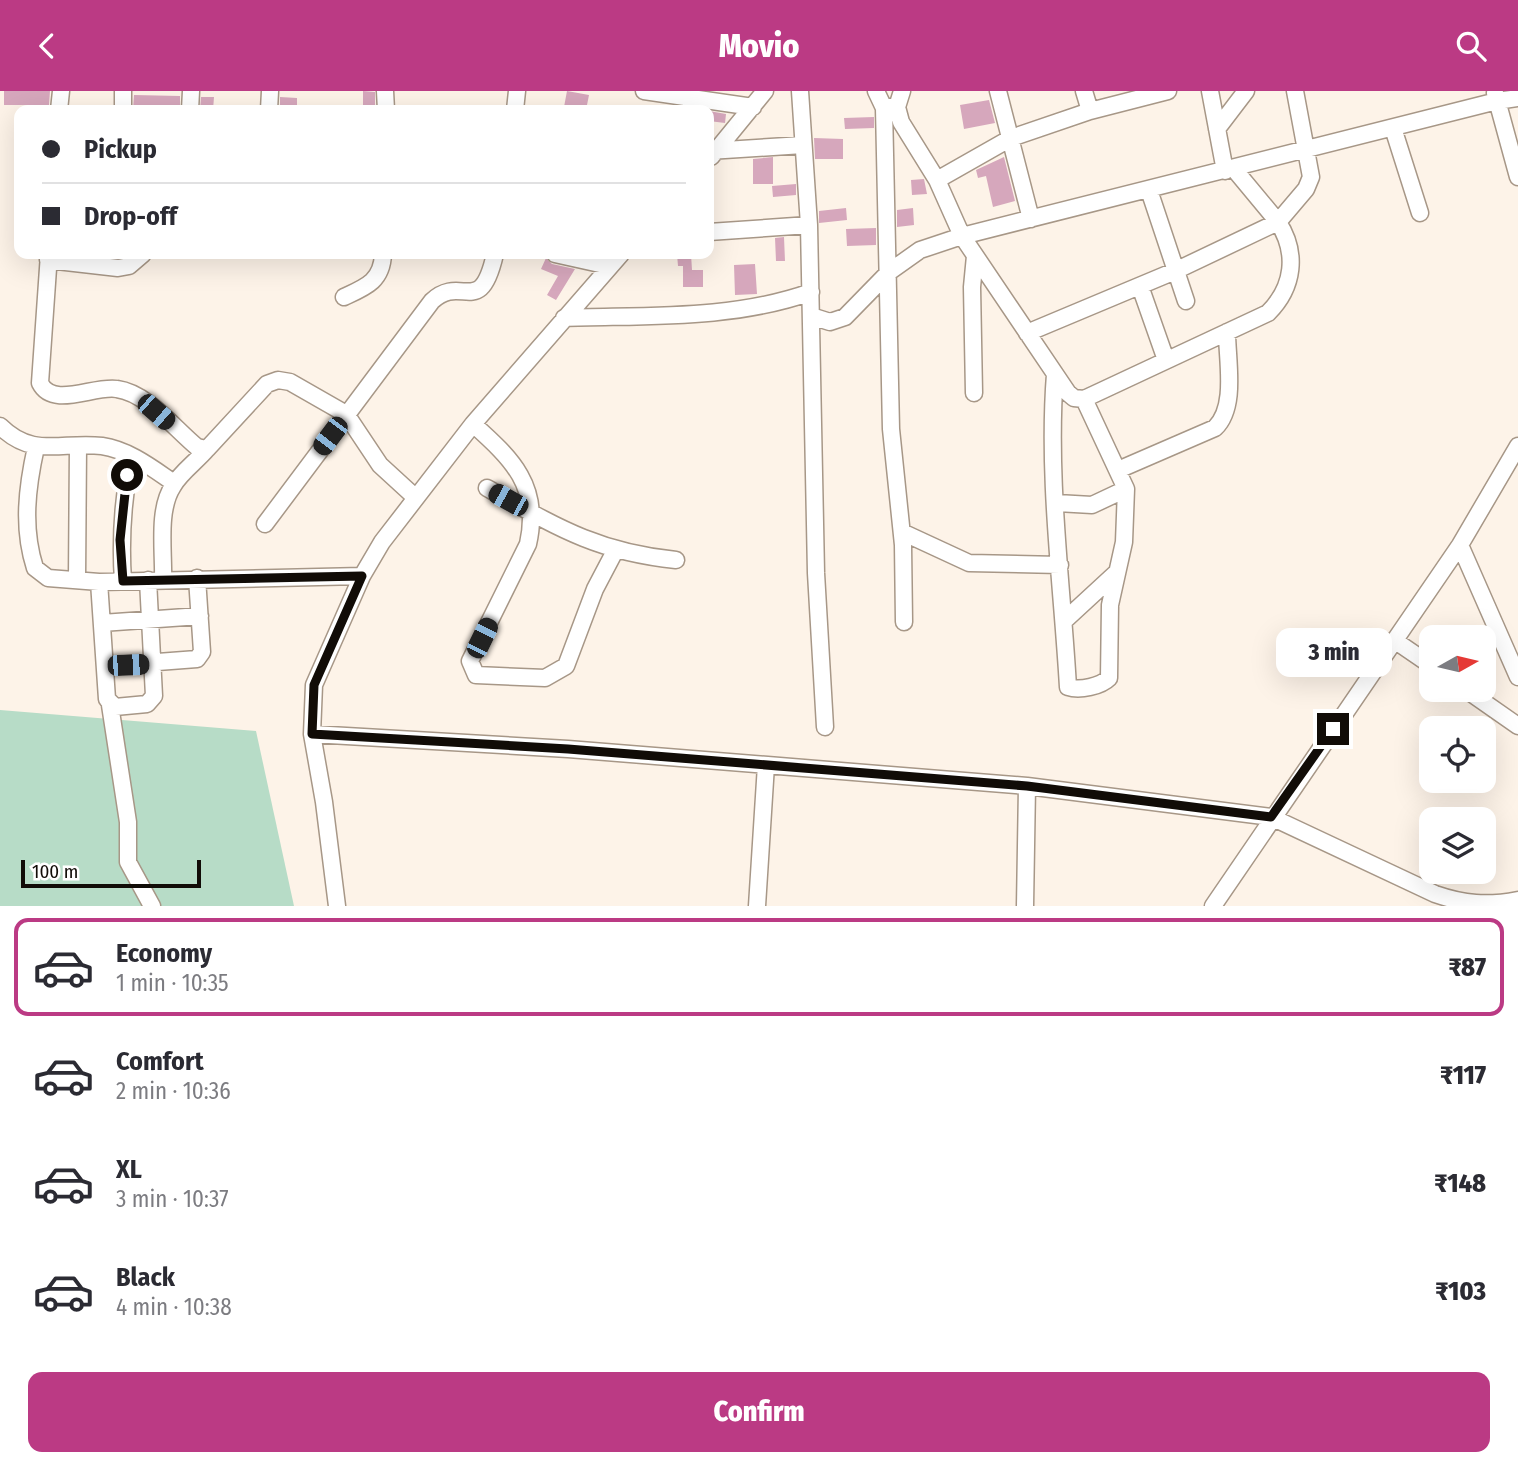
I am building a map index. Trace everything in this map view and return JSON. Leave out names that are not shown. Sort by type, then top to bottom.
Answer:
[{"type":"street","points":[[644,91],[753,107]]},
{"type":"street","points":[[714,151],[765,91]]},
{"type":"street","points":[[800,91],[809,225],[816,573],[825,727]]},
{"type":"street","points":[[876,91],[894,102],[901,122],[937,180],[962,236],[975,256],[1068,393],[1074,398],[1083,399],[1268,313],[1281,301],[1289,279],[1289,240],[1278,222],[1229,170],[1210,91]]},
{"type":"street","points":[[998,91],[1031,219]]},
{"type":"street","points":[[1084,91],[1090,111]]},
{"type":"street","points":[[937,180],[1011,138],[1090,111],[1168,91]]},
{"type":"street","points":[[1217,129],[1247,91]]},
{"type":"street","points":[[1027,333],[1175,271],[1278,222],[1306,189],[1311,177],[1308,149],[1295,91]]},
{"type":"street","points":[[811,316],[830,322],[845,317],[889,272],[920,250],[962,236],[1393,128],[1495,96],[1518,98]]},
{"type":"street","points":[[1495,96],[1518,177]]},
{"type":"street","points":[[894,102],[889,272],[891,429],[902,531],[904,622]]},
{"type":"street","points":[[1393,128],[1420,213]]},
{"type":"street","points":[[714,154],[803,145]]},
{"type":"street","points":[[1149,190],[1186,301]]},
{"type":"street","points":[[714,232],[809,225]]},
{"type":"street","points":[[974,393],[972,287],[975,256]]},
{"type":"street","points":[[48,259],[40,383],[44,390],[58,396],[104,387],[128,392],[136,395],[197,447],[207,449]]},
{"type":"street","points":[[61,259],[118,268],[129,266],[137,259]]},
{"type":"street","points":[[344,297],[372,283],[379,274],[382,259]]},
{"type":"street","points":[[265,524],[432,301],[448,292],[472,293],[483,288],[489,279],[494,259]]},
{"type":"street","points":[[578,259],[609,266]]},
{"type":"street","points":[[337,906],[312,734],[314,685],[362,576],[382,542],[473,424],[616,259]]},
{"type":"street","points":[[1140,286],[1166,361]]},
{"type":"street","points":[[564,318],[742,309],[774,304],[811,292]]},
{"type":"street","points":[[1118,470],[1215,428],[1224,419],[1228,406],[1227,333]]},
{"type":"street","points":[[1055,374],[1052,415],[1068,687],[1080,689],[1106,682],[1109,678],[1111,590],[1124,542],[1126,489],[1083,399]]},
{"type":"street","points":[[110,705],[115,707],[152,701],[150,621],[164,517],[174,483],[256,393],[278,380],[290,382],[346,414],[380,464],[416,498]]},
{"type":"street","points":[[473,424],[512,459],[525,483],[531,513],[528,544],[471,661],[476,675],[545,678],[566,666],[595,589],[615,551]]},
{"type":"street","points":[[0,426],[18,442],[37,447],[102,446],[131,456],[174,483]]},
{"type":"street","points":[[77,580],[78,446]]},
{"type":"street","points":[[1213,906],[1271,817],[1460,545],[1518,446]]},
{"type":"street","points":[[37,447],[29,481],[26,513],[31,556],[36,568],[48,578],[99,582],[362,576]]},
{"type":"street","points":[[123,581],[120,540],[131,456]]},
{"type":"street","points":[[487,488],[585,540],[615,551],[676,560]]},
{"type":"street","points":[[1056,503],[1092,505],[1126,489]]},
{"type":"street","points":[[902,531],[969,563],[1060,565]]},
{"type":"street","points":[[1460,545],[1518,677]]},
{"type":"street","points":[[1064,621],[1117,573]]},
{"type":"street","points":[[105,666],[197,660],[200,656],[200,617],[197,578]]},
{"type":"street","points":[[99,582],[107,699],[128,822],[128,862],[152,906]]},
{"type":"street","points":[[102,623],[200,617]]},
{"type":"street","points":[[1395,640],[1419,657]]},
{"type":"street","points":[[1484,702],[1518,726]]},
{"type":"street","points":[[312,734],[568,749],[1027,786],[1271,817],[1435,900],[1476,905],[1518,900]]},
{"type":"street","points":[[757,906],[766,765]]},
{"type":"street","points":[[1025,906],[1027,786]]},
{"type":"green space","points":[[0,710],[256,731],[294,906],[0,906]]},
{"type":"building","points":[[4,91],[50,91],[49,105],[4,105]]},
{"type":"building","points":[[363,91],[375,92],[375,105],[363,105]]},
{"type":"building","points":[[567,91],[589,95],[587,105],[564,105]]},
{"type":"building","points":[[134,95],[180,96],[180,105],[133,105]]},
{"type":"building","points":[[201,97],[214,97],[213,105],[200,105]]},
{"type":"building","points":[[280,97],[297,98],[297,105],[280,105]]},
{"type":"building","points":[[989,100],[995,123],[964,129],[960,105]]},
{"type":"building","points":[[714,112],[726,114],[725,123],[714,122]]},
{"type":"building","points":[[874,117],[874,128],[845,129],[844,118]]},
{"type":"building","points":[[814,138],[843,139],[843,159],[815,159]]},
{"type":"building","points":[[773,157],[773,184],[753,184],[753,159]]},
{"type":"building","points":[[1004,157],[1015,201],[993,207],[986,176],[978,178],[976,170]]},
{"type":"building","points":[[924,179],[927,194],[912,195],[911,180]]},
{"type":"building","points":[[796,184],[796,195],[773,197],[772,186]]},
{"type":"building","points":[[846,208],[847,220],[819,223],[819,211]]},
{"type":"building","points":[[913,208],[914,225],[897,227],[897,210]]},
{"type":"building","points":[[876,228],[876,245],[847,246],[846,229]]},
{"type":"building","points":[[784,237],[785,261],[776,261],[775,238]]},
{"type":"building","points":[[547,259],[552,264],[575,269],[556,300],[547,295],[558,276],[541,269]]},
{"type":"building","points":[[677,259],[691,259],[692,270],[703,270],[703,287],[683,287],[683,266],[678,266]]},
{"type":"building","points":[[755,264],[757,294],[735,295],[734,265]]},
{"type":"route","points":[[127,475],[120,540],[123,581],[362,576],[314,685],[310,718],[312,734],[568,749],[1027,786],[1271,817],[1333,729]]}]
